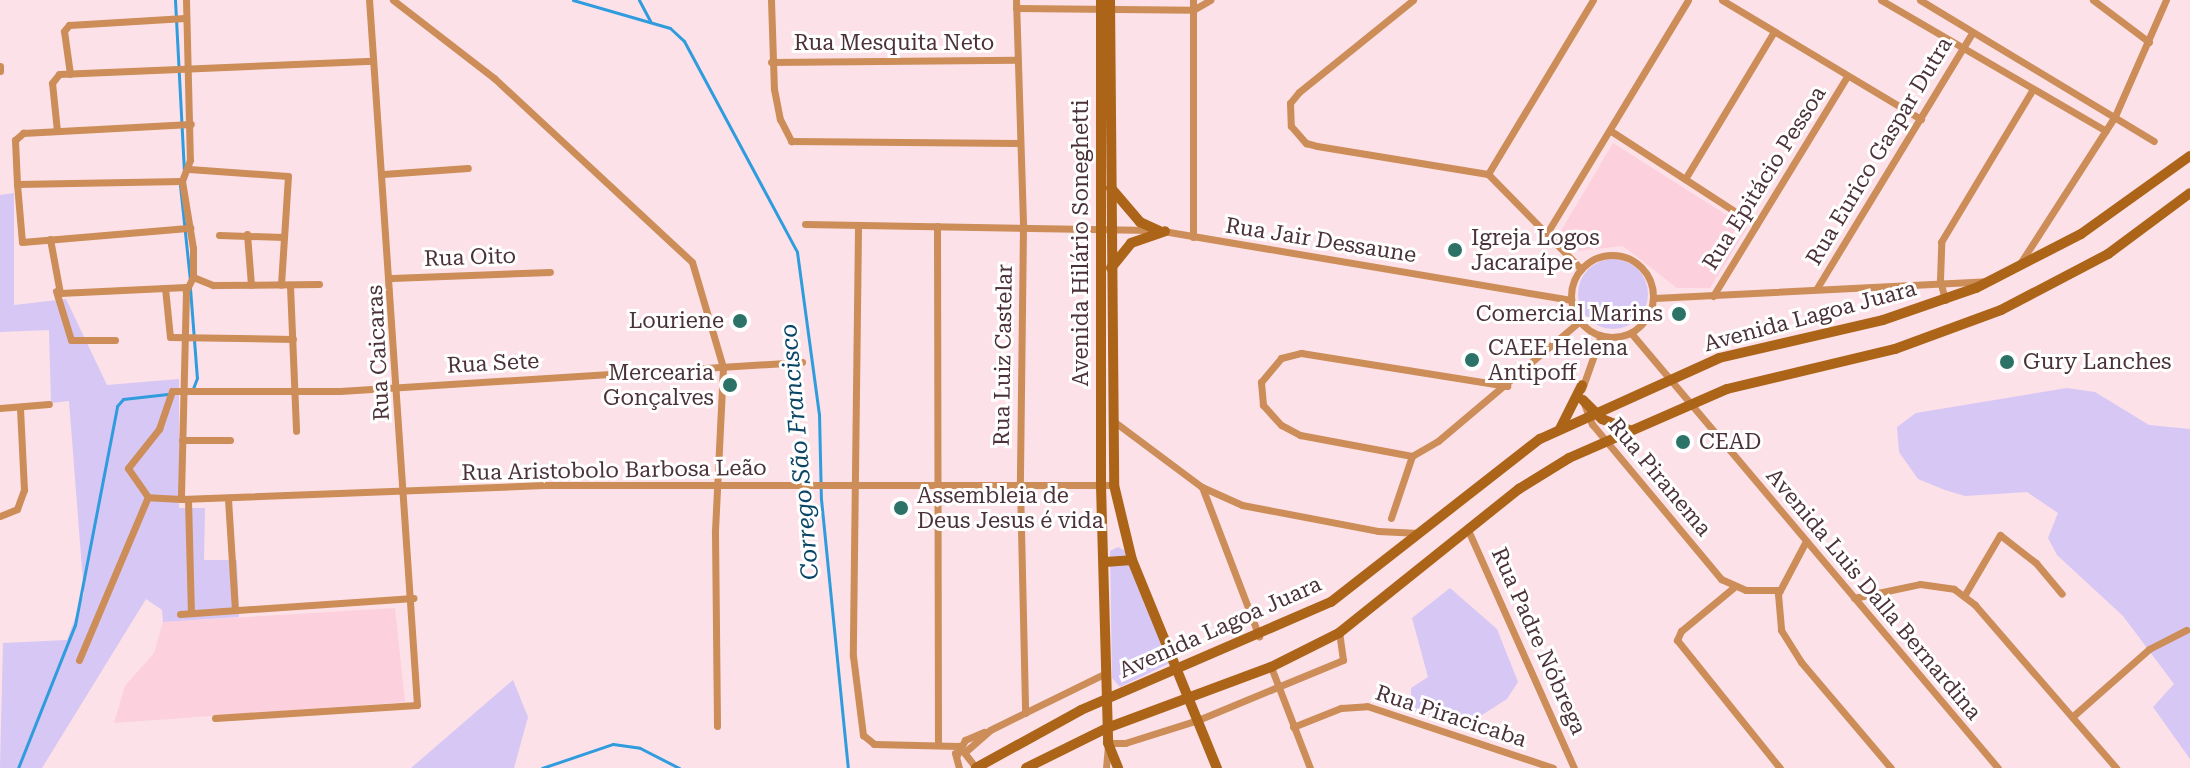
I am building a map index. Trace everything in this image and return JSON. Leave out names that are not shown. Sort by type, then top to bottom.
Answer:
[{"type":"main road","name":"Avenida Hilário Soneghetti","points":[[1106,4],[1111,188],[1106,227],[1110,269],[1106,332]]},
{"type":"main road","name":"Avenida Hilário Soneghetti","points":[[1106,4],[1106,332],[1108,420],[1114,485],[1132,560],[1217,768]]},
{"type":"main road","name":"Avenida Lagoa Juara","points":[[976,768],[1106,699],[1259,636],[1331,602],[1500,465],[1560,429],[1719,358],[1883,320],[1945,300],[1990,281],[2081,234],[2190,156]]},
{"type":"main road","points":[[1111,188],[1140,222],[1162,231]]},
{"type":"main road","points":[[1031,766],[1107,728],[1271,667],[1339,633],[1541,473],[1690,404],[1758,380],[1944,334],[2058,283],[2108,254],[2190,193]]},
{"type":"main road","points":[[1110,269],[1131,243],[1162,231]]},
{"type":"main road","points":[[1560,429],[1582,385]]},
{"type":"main road","points":[[1583,400],[1592,416],[1631,431]]},
{"type":"main road","name":"Avenida Hilário Soneghetti","points":[[1108,420],[1101,486],[1106,699],[1108,743],[1118,768]]},
{"type":"main road","points":[[1105,562],[1132,560]]},
{"type":"street","points":[[186,0],[191,124],[189,169],[182,181],[190,228],[193,277],[186,287],[182,481],[191,613]]},
{"type":"street","name":"Rua Caicaras","points":[[215,718],[417,705],[392,278],[369,0]]},
{"type":"street","points":[[393,0],[494,78],[688,257],[723,367],[717,726]]},
{"type":"street","points":[[771,0],[771,62],[785,135],[812,145],[1019,143]]},
{"type":"street","points":[[1193,0],[1193,237]]},
{"type":"street","points":[[1016,4],[1106,4],[1193,10],[1210,0]]},
{"type":"street","points":[[1413,0],[1299,92],[1290,103],[1291,126],[1306,143],[1317,146],[1488,174],[1581,269]]},
{"type":"street","points":[[1488,174],[1593,0]]},
{"type":"street","points":[[1547,233],[1688,0]]},
{"type":"street","points":[[1722,0],[1846,78],[1921,119]]},
{"type":"street","points":[[1881,0],[2031,92],[2106,131]]},
{"type":"street","points":[[1920,0],[2154,141]]},
{"type":"street","points":[[2093,0],[2149,42]]},
{"type":"street","points":[[2018,268],[2115,116],[2166,0]]},
{"type":"street","name":"Rua Luiz Castelar","points":[[1016,4],[1023,227],[1020,485],[1025,713]]},
{"type":"street","points":[[70,74],[64,31],[69,25],[185,18]]},
{"type":"street","points":[[1685,179],[1773,33]]},
{"type":"street","name":"Rua Eurico Gaspar Dutra","points":[[1817,288],[1972,33]]},
{"type":"street","name":"Rua Mesquita Neto","points":[[771,62],[1016,60]]},
{"type":"street","points":[[57,131],[52,79],[70,74],[373,61]]},
{"type":"street","name":"Rua Epitácio Pessoa","points":[[1713,296],[1846,78]]},
{"type":"street","points":[[1945,300],[1940,280],[1945,233],[2031,92]]},
{"type":"street","points":[[190,228],[18,240],[17,184],[19,135],[191,124]]},
{"type":"street","points":[[1611,131],[1756,225]]},
{"type":"street","points":[[383,174],[468,168]]},
{"type":"street","points":[[189,169],[288,176],[284,237],[293,339],[296,431]]},
{"type":"street","points":[[17,184],[182,181]]},
{"type":"street","name":"Rua Jair Dessaune","points":[[805,224],[858,228],[1106,227],[1162,231],[1571,300]]},
{"type":"street","points":[[937,226],[940,742]]},
{"type":"street","points":[[858,228],[853,656],[863,735],[874,744],[940,742],[960,751],[976,768]]},
{"type":"street","points":[[247,234],[251,285]]},
{"type":"street","points":[[219,235],[284,237]]},
{"type":"street","points":[[50,239],[56,291],[71,340],[115,340]]},
{"type":"street","points":[[1602,255],[1626,257],[1642,268],[1654,298],[1647,318],[1631,333],[1601,335],[1580,321],[1571,300],[1581,269],[1602,255]]},
{"type":"street","name":"Rua Oito","points":[[392,278],[550,272]]},
{"type":"street","points":[[193,277],[213,285],[319,284]]},
{"type":"street","points":[[1654,298],[1940,280],[1990,281]]},
{"type":"street","points":[[56,291],[186,287]]},
{"type":"street","points":[[165,288],[167,336],[293,339]]},
{"type":"street","points":[[1391,518],[1412,456],[1438,441],[1507,386],[1580,321]]},
{"type":"street","name":"Avenida Luis Dalla Bernardina","points":[[1631,333],[1994,767]]},
{"type":"street","points":[[1583,400],[1582,385],[1601,335]]},
{"type":"street","points":[[1412,456],[1290,430],[1263,405],[1261,382],[1281,358],[1301,353],[1507,386]]},
{"type":"street","name":"Rua Sete","points":[[185,393],[397,387],[802,362]]},
{"type":"street","points":[[79,660],[148,497],[128,468],[159,429],[170,392],[185,393]]},
{"type":"street","points":[[0,408],[49,404]]},
{"type":"street","points":[[0,516],[17,509],[24,490],[20,408]]},
{"type":"street","name":"Rua Piranema","points":[[1592,416],[1607,442],[1733,588]]},
{"type":"street","points":[[1108,420],[1202,487],[1242,505],[1364,528],[1419,533]]},
{"type":"street","points":[[182,440],[230,440]]},
{"type":"street","name":"Rua Aristobolo Barbosa Leão","points":[[148,497],[228,499],[719,484],[832,487],[1114,485]]},
{"type":"street","points":[[1202,487],[1259,636]]},
{"type":"street","points":[[228,499],[235,610]]},
{"type":"street","name":"Rua Padre Nóbrega","points":[[1468,530],[1574,768]]},
{"type":"street","points":[[1964,596],[2000,535],[2036,563],[2062,594]]},
{"type":"street","points":[[1806,541],[1780,590],[1778,619],[1793,651],[1891,768]]},
{"type":"street","points":[[1854,598],[1920,584],[1954,589],[1964,596],[2116,768]]},
{"type":"street","points":[[1780,590],[1733,588],[1681,631],[1677,640],[1780,768]]},
{"type":"street","points":[[180,614],[413,598]]},
{"type":"street","points":[[2072,717],[2149,649],[2186,630]]},
{"type":"street","points":[[1106,768],[1108,743],[1125,743],[1198,720],[1343,660],[1339,633]]},
{"type":"street","points":[[1271,667],[1310,768]]},
{"type":"street","points":[[960,751],[990,730],[1106,673]]},
{"type":"street","name":"Rua Piracicaba","points":[[1293,727],[1341,708],[1367,706],[1553,768]]},
{"type":"street","points":[[959,768],[960,751]]},
{"type":"shaded area","points":[[1613,143],[1747,228],[1710,288],[1677,288],[1623,246],[1578,251],[1558,236]]},
{"type":"shaded area","points":[[14,193],[14,305],[66,299],[107,385],[179,379],[179,508],[205,508],[204,560],[237,560],[239,617],[163,622],[162,610],[146,599],[42,768],[0,768],[3,643],[67,640],[84,594],[69,401],[51,403],[49,330],[0,332],[0,195]]},
{"type":"shaded area","points":[[1620,259],[1642,274],[1648,294],[1646,308],[1638,319],[1627,327],[1606,329],[1588,319],[1580,308],[1578,287],[1588,269],[1599,261]]},
{"type":"shaded area","points":[[2067,388],[2095,392],[2149,425],[2190,429],[2190,759],[2153,707],[2174,684],[2123,616],[2057,555],[2048,538],[2058,513],[2027,492],[1965,496],[1945,490],[1918,479],[1899,452],[1897,427],[1916,413]]},
{"type":"shaded area","points":[[1118,547],[1126,551],[1170,663],[1120,687],[1112,678],[1110,551]]},
{"type":"shaded area","points":[[1450,588],[1497,629],[1518,682],[1507,699],[1471,722],[1411,711],[1411,688],[1428,677],[1412,618]]},
{"type":"shaded area","points":[[395,608],[405,702],[114,723],[125,686],[154,653],[163,622]]},
{"type":"shaded area","points":[[513,680],[528,717],[514,768],[411,768]]},
{"type":"waterway","points":[[175,0],[184,170]]},
{"type":"waterway","name":"Corrego São Francisco","points":[[573,0],[670,28],[684,41],[797,252],[819,414],[821,499],[848,768]]},
{"type":"waterway","points":[[639,0],[650,21]]},
{"type":"waterway","points":[[180,185],[190,280]]},
{"type":"waterway","points":[[190,288],[197,378],[192,391]]},
{"type":"waterway","points":[[18,768],[75,625],[117,406],[123,399],[168,394]]},
{"type":"waterway","points":[[542,768],[613,744],[640,748],[679,768]]},
{"type":"place","name":"Igreja Logos Jacaraípe","points":[[1455,250]]},
{"type":"place","name":"Comercial Marins","points":[[1679,314]]},
{"type":"place","name":"Louriene","points":[[740,321]]},
{"type":"place","name":"CAEE Helena Antipoff","points":[[1472,360]]},
{"type":"place","name":"Gury Lanches","points":[[2007,362]]},
{"type":"place","name":"Mercearia Gonçalves","points":[[730,385]]},
{"type":"place","name":"CEAD","points":[[1683,442]]},
{"type":"place","name":"Assembleia de Deus Jesus é vida","points":[[901,508]]}]
